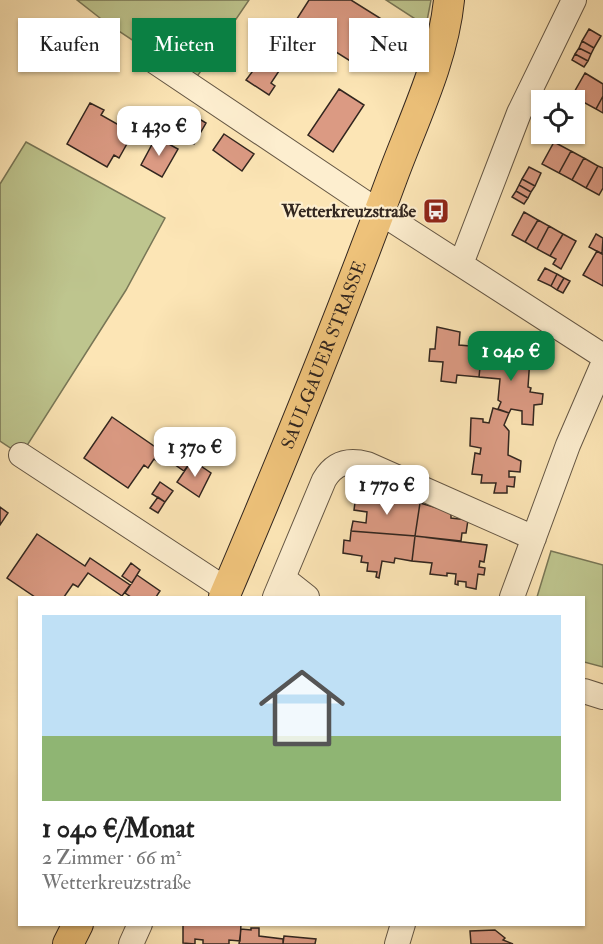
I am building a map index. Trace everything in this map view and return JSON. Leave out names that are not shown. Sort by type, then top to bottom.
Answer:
[{"type":"main road","name":"SAULGAUER STRASSE","points":[[225,594],[336,327],[380,210],[438,52],[448,0]]},
{"type":"main road","points":[[68,944],[77,926]]},
{"type":"street","points":[[460,264],[470,244],[519,113],[574,0]]},
{"type":"street","points":[[171,72],[603,356]]},
{"type":"street","points":[[512,596],[568,445],[603,364]]},
{"type":"street","points":[[21,455],[225,594]]},
{"type":"street","points":[[304,596],[279,587],[324,480],[330,470],[343,462],[367,464],[534,538]]},
{"type":"street","points":[[585,691],[603,697]]},
{"type":"street","points":[[131,944],[139,926]]},
{"type":"street","points":[[397,944],[402,926]]},
{"type":"green space","points":[[77,0],[249,0],[236,19],[132,18],[132,40],[120,32],[120,18],[100,18]]},
{"type":"green space","points":[[386,0],[431,0],[428,18],[414,18]]},
{"type":"green space","points":[[180,72],[200,72],[194,81]]},
{"type":"green space","points":[[26,142],[165,218],[126,290],[21,455],[0,441],[0,184]]},
{"type":"green space","points":[[551,551],[603,565],[603,667],[585,662],[585,596],[537,596]]},
{"type":"building","points":[[309,0],[351,0],[380,18],[349,18],[349,60],[337,53],[337,18],[297,18]]},
{"type":"building","points":[[589,29],[601,36],[594,48],[582,41]]},
{"type":"building","points":[[582,41],[594,48],[591,54],[579,48]]},
{"type":"building","points":[[579,48],[591,54],[588,61],[575,54]]},
{"type":"building","points":[[575,54],[588,61],[584,67],[572,60]]},
{"type":"building","points":[[252,72],[278,72],[271,83],[275,86],[269,95],[246,80]]},
{"type":"building","points":[[585,73],[603,84],[603,96],[596,109],[585,103],[585,90],[575,90]]},
{"type":"building","points":[[339,89],[364,105],[333,152],[308,135]]},
{"type":"building","points":[[603,96],[603,113],[596,109]]},
{"type":"building","points":[[90,103],[104,110],[101,115],[133,133],[119,158],[114,155],[107,167],[67,144]]},
{"type":"building","points":[[193,115],[206,123],[194,144],[180,137]]},
{"type":"building","points":[[224,134],[254,154],[242,171],[213,150]]},
{"type":"building","points":[[156,137],[178,149],[162,177],[141,165]]},
{"type":"building","points":[[553,144],[571,151],[559,173],[542,164]]},
{"type":"building","points":[[571,151],[584,158],[572,180],[559,173]]},
{"type":"building","points":[[584,158],[598,166],[586,188],[572,180]]},
{"type":"building","points":[[598,166],[603,168],[603,188],[599,195],[586,188]]},
{"type":"building","points":[[529,167],[541,173],[535,186],[522,179]]},
{"type":"building","points":[[522,179],[535,186],[531,192],[519,185]]},
{"type":"building","points":[[519,185],[531,192],[528,198],[516,191]]},
{"type":"building","points":[[516,191],[528,198],[524,204],[512,197]]},
{"type":"building","points":[[524,212],[538,220],[525,242],[512,235]]},
{"type":"building","points":[[538,220],[549,226],[537,249],[525,242]]},
{"type":"building","points":[[549,226],[563,234],[550,256],[537,249]]},
{"type":"building","points":[[563,234],[576,241],[561,269],[553,264],[556,259],[550,256]]},
{"type":"building","points":[[596,234],[603,238],[602,254],[589,247]]},
{"type":"building","points":[[597,251],[603,254],[603,286],[583,275]]},
{"type":"building","points":[[545,268],[557,274],[551,286],[538,280]]},
{"type":"building","points":[[557,274],[564,278],[557,290],[551,286]]},
{"type":"building","points":[[564,278],[570,281],[563,293],[557,290]]},
{"type":"building","points":[[437,327],[460,332],[459,345],[482,347],[479,377],[457,375],[456,383],[441,381],[443,362],[429,361],[430,349],[435,349]]},
{"type":"building","points":[[482,347],[495,348],[495,353],[499,353],[499,350],[508,352],[508,361],[515,361],[515,357],[530,358],[528,387],[531,388],[530,392],[543,394],[542,404],[534,405],[533,425],[522,424],[522,411],[511,409],[509,413],[498,409],[501,402],[498,400],[500,379],[479,377]]},
{"type":"building","points":[[493,408],[509,413],[504,425],[509,431],[508,455],[521,461],[520,472],[509,471],[509,477],[515,477],[514,487],[507,486],[507,493],[494,493],[496,483],[481,483],[482,475],[472,474],[475,453],[480,454],[481,448],[470,446],[471,418],[483,419],[483,422],[489,423]]},
{"type":"building","points":[[112,417],[154,446],[160,438],[192,460],[184,471],[165,458],[161,464],[154,459],[148,468],[144,465],[128,488],[84,458]]},
{"type":"building","points":[[192,460],[211,473],[199,497],[177,482]]},
{"type":"building","points":[[160,482],[173,491],[165,502],[152,494]]},
{"type":"building","points":[[356,495],[420,503],[415,536],[351,531],[353,521],[366,523],[367,512],[354,510]]},
{"type":"building","points":[[158,497],[165,502],[158,513],[150,508]]},
{"type":"building","points":[[420,503],[451,512],[451,518],[468,520],[466,533],[462,533],[461,541],[415,536]]},
{"type":"building","points":[[0,507],[8,513],[0,525]]},
{"type":"building","points":[[351,531],[415,536],[412,561],[395,558],[394,563],[382,561],[379,578],[376,577],[377,572],[367,571],[368,563],[361,562],[362,556],[343,553],[344,540],[350,541]]},
{"type":"building","points":[[37,534],[85,566],[90,558],[130,585],[122,596],[88,573],[78,587],[73,584],[65,596],[34,596],[7,578]]},
{"type":"building","points":[[415,536],[487,545],[484,562],[480,561],[479,567],[485,568],[484,575],[478,574],[476,589],[466,587],[466,582],[458,581],[458,585],[455,584],[456,574],[447,573],[447,576],[430,574],[432,563],[412,561]]},
{"type":"building","points":[[131,563],[140,570],[132,583],[122,576]]},
{"type":"building","points":[[137,575],[160,591],[157,596],[130,596],[125,593]]},
{"type":"building","points":[[183,926],[241,926],[240,941],[229,940],[229,944],[203,944],[203,940],[195,939],[195,944],[183,943]]},
{"type":"building","points":[[251,928],[259,928],[259,936],[283,939],[283,944],[239,944],[241,929],[251,930]]},
{"type":"building","points":[[495,930],[505,938],[503,940],[513,944],[471,944],[470,931]]},
{"type":"building","points":[[284,936],[316,939],[315,944],[283,944]]},
{"type":"place","name":"Wetterkreuzstraße","points":[[436,211]]}]
